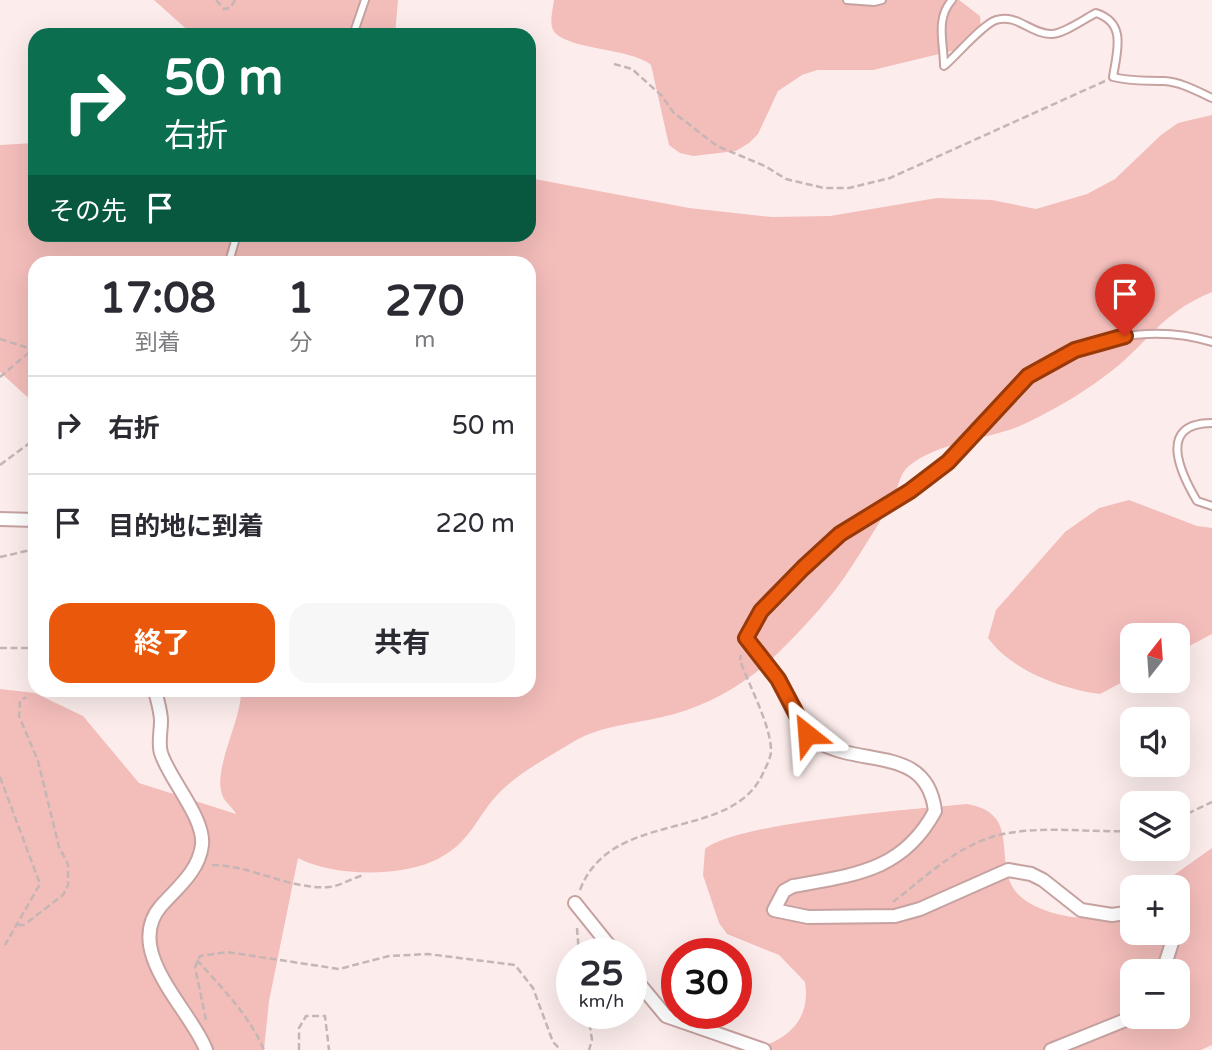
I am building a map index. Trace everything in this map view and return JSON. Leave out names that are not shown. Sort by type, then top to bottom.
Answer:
[{"type":"street","points":[[0,519],[28,520]]},
{"type":"street","points":[[746,638],[778,679],[807,734],[820,743],[849,754],[874,757],[915,769],[933,791],[936,811],[901,855],[875,869],[793,886],[784,891],[774,909],[808,917],[895,916],[920,909],[1009,870],[1031,874],[1043,880],[1081,910],[1120,914]]},
{"type":"street","points":[[156,697],[161,718],[160,751],[200,830],[202,845],[196,864],[157,910],[149,932],[152,953],[171,996],[206,1049]]},
{"type":"street","points":[[575,903],[602,938]]},
{"type":"street","points":[[647,993],[666,1016],[764,1050]]},
{"type":"street","points":[[1051,1050],[1120,1022]]},
{"type":"lane","points":[[355,28],[365,0]]},
{"type":"lane","points":[[847,0],[882,0]]},
{"type":"lane","points":[[952,0],[946,7],[940,30],[944,66],[994,20],[1008,19],[1036,32],[1054,34],[1096,13],[1108,17],[1117,27],[1119,39],[1113,77],[1136,83],[1165,81],[1193,89],[1212,99]]},
{"type":"lane","points":[[746,638],[761,611],[803,568],[840,534],[910,491],[948,462],[1028,376],[1075,350],[1125,336],[1168,333],[1212,342]]},
{"type":"lane","points":[[1212,423],[1191,427],[1179,440],[1176,452],[1180,471],[1197,501],[1212,506]]},
{"type":"path","points":[[216,0],[224,9],[230,8],[235,0]]},
{"type":"path","points":[[614,64],[632,69],[662,96],[673,113],[717,146],[765,166],[786,179],[824,188],[849,188],[890,178],[1113,77]]},
{"type":"path","points":[[0,339],[28,347]]},
{"type":"path","points":[[0,377],[28,354]]},
{"type":"path","points":[[0,465],[28,444]]},
{"type":"path","points":[[0,557],[28,551]]},
{"type":"path","points":[[575,903],[583,882],[616,846],[735,807],[760,781],[771,753],[769,729],[740,660],[746,638]]},
{"type":"path","points":[[0,648],[28,648]]},
{"type":"path","points":[[18,925],[24,925],[63,895],[68,885],[68,864],[60,847],[38,761],[19,716],[20,701],[26,697]]},
{"type":"path","points":[[0,776],[40,884],[5,945]]},
{"type":"path","points":[[1190,812],[1212,802]]},
{"type":"path","points":[[874,917],[947,860],[991,837],[1017,832],[1120,831]]},
{"type":"path","points":[[196,864],[229,865],[306,885],[330,887],[365,875]]},
{"type":"path","points":[[206,1049],[208,1031],[195,967],[200,956],[227,952],[339,969],[389,956],[428,954],[515,965],[533,988],[553,1041],[561,1050]]},
{"type":"path","points":[[197,960],[239,1010],[264,1050]]},
{"type":"path","points":[[299,1050],[299,1028],[306,1016],[325,1016],[329,1050]]},
{"type":"path","points":[[589,1050],[592,1040],[590,1029]]},
{"type":"shaded area","points":[[154,0],[398,0],[396,28],[185,28]]},
{"type":"shaded area","points":[[554,0],[959,0],[980,16],[980,29],[968,47],[873,70],[817,70],[802,75],[778,91],[758,134],[749,143],[736,151],[693,156],[680,153],[669,145],[651,65],[628,55],[567,40],[557,34],[551,24]]},
{"type":"shaded area","points":[[1212,115],[1212,292],[1178,310],[1119,365],[1065,403],[1022,425],[934,451],[909,466],[884,515],[843,579],[801,630],[758,671],[698,706],[666,716],[607,728],[573,742],[510,783],[456,847],[431,862],[400,870],[364,872],[328,868],[298,858],[269,1001],[264,1050],[0,1050],[0,689],[28,692],[28,697],[43,697],[83,716],[139,783],[236,814],[223,797],[220,786],[240,697],[536,697],[536,256],[28,256],[28,398],[0,372],[0,145],[28,143],[28,242],[536,242],[536,179],[689,208],[772,217],[830,216],[937,198],[992,200],[1036,209],[1087,194],[1115,179],[1161,135],[1178,123]]},
{"type":"shaded area","points":[[1129,500],[1197,526],[1212,528],[1212,634],[1190,646],[1190,623],[1120,623],[1120,683],[1100,694],[1069,688],[1038,676],[1010,660],[988,638],[996,610],[1065,532],[1099,508]]},
{"type":"shaded area","points":[[967,804],[983,809],[993,815],[999,824],[1007,871],[1017,893],[1047,911],[1082,918],[1102,916],[1120,908],[1120,945],[1190,945],[1190,875],[1174,875],[1212,848],[1212,1045],[1201,1050],[745,1050],[771,1043],[791,1030],[799,1021],[806,997],[805,982],[779,955],[752,944],[752,938],[737,938],[727,934],[719,923],[703,875],[705,849],[753,831],[871,813]]},
{"type":"route","points":[[807,734],[778,679],[746,638],[761,611],[840,534],[910,491],[948,462],[1028,376],[1075,350],[1125,336]]}]
